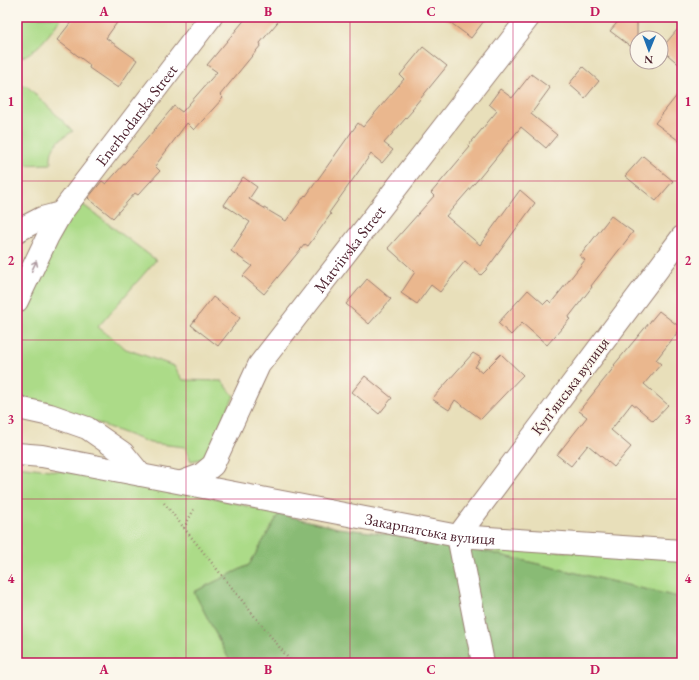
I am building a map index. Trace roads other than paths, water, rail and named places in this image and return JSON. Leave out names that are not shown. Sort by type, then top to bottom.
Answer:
[{"type":"street","name":"Enerhodarska Street","points":[[17,301],[48,236],[61,213],[211,17]]},
{"type":"street","name":"Matviivska Street","points":[[182,482],[202,475],[213,465],[259,365],[529,17]]},
{"type":"street","points":[[17,232],[42,218],[61,213]]},
{"type":"street","name":"Купʼянська вулиця","points":[[458,536],[682,237]]},
{"type":"street","points":[[17,406],[23,409],[50,415],[87,428],[123,453],[141,475]]},
{"type":"street","name":"Закарпатська вулиця","points":[[17,454],[42,456],[182,482],[458,536],[682,551]]},
{"type":"street","points":[[458,536],[483,663]]}]
